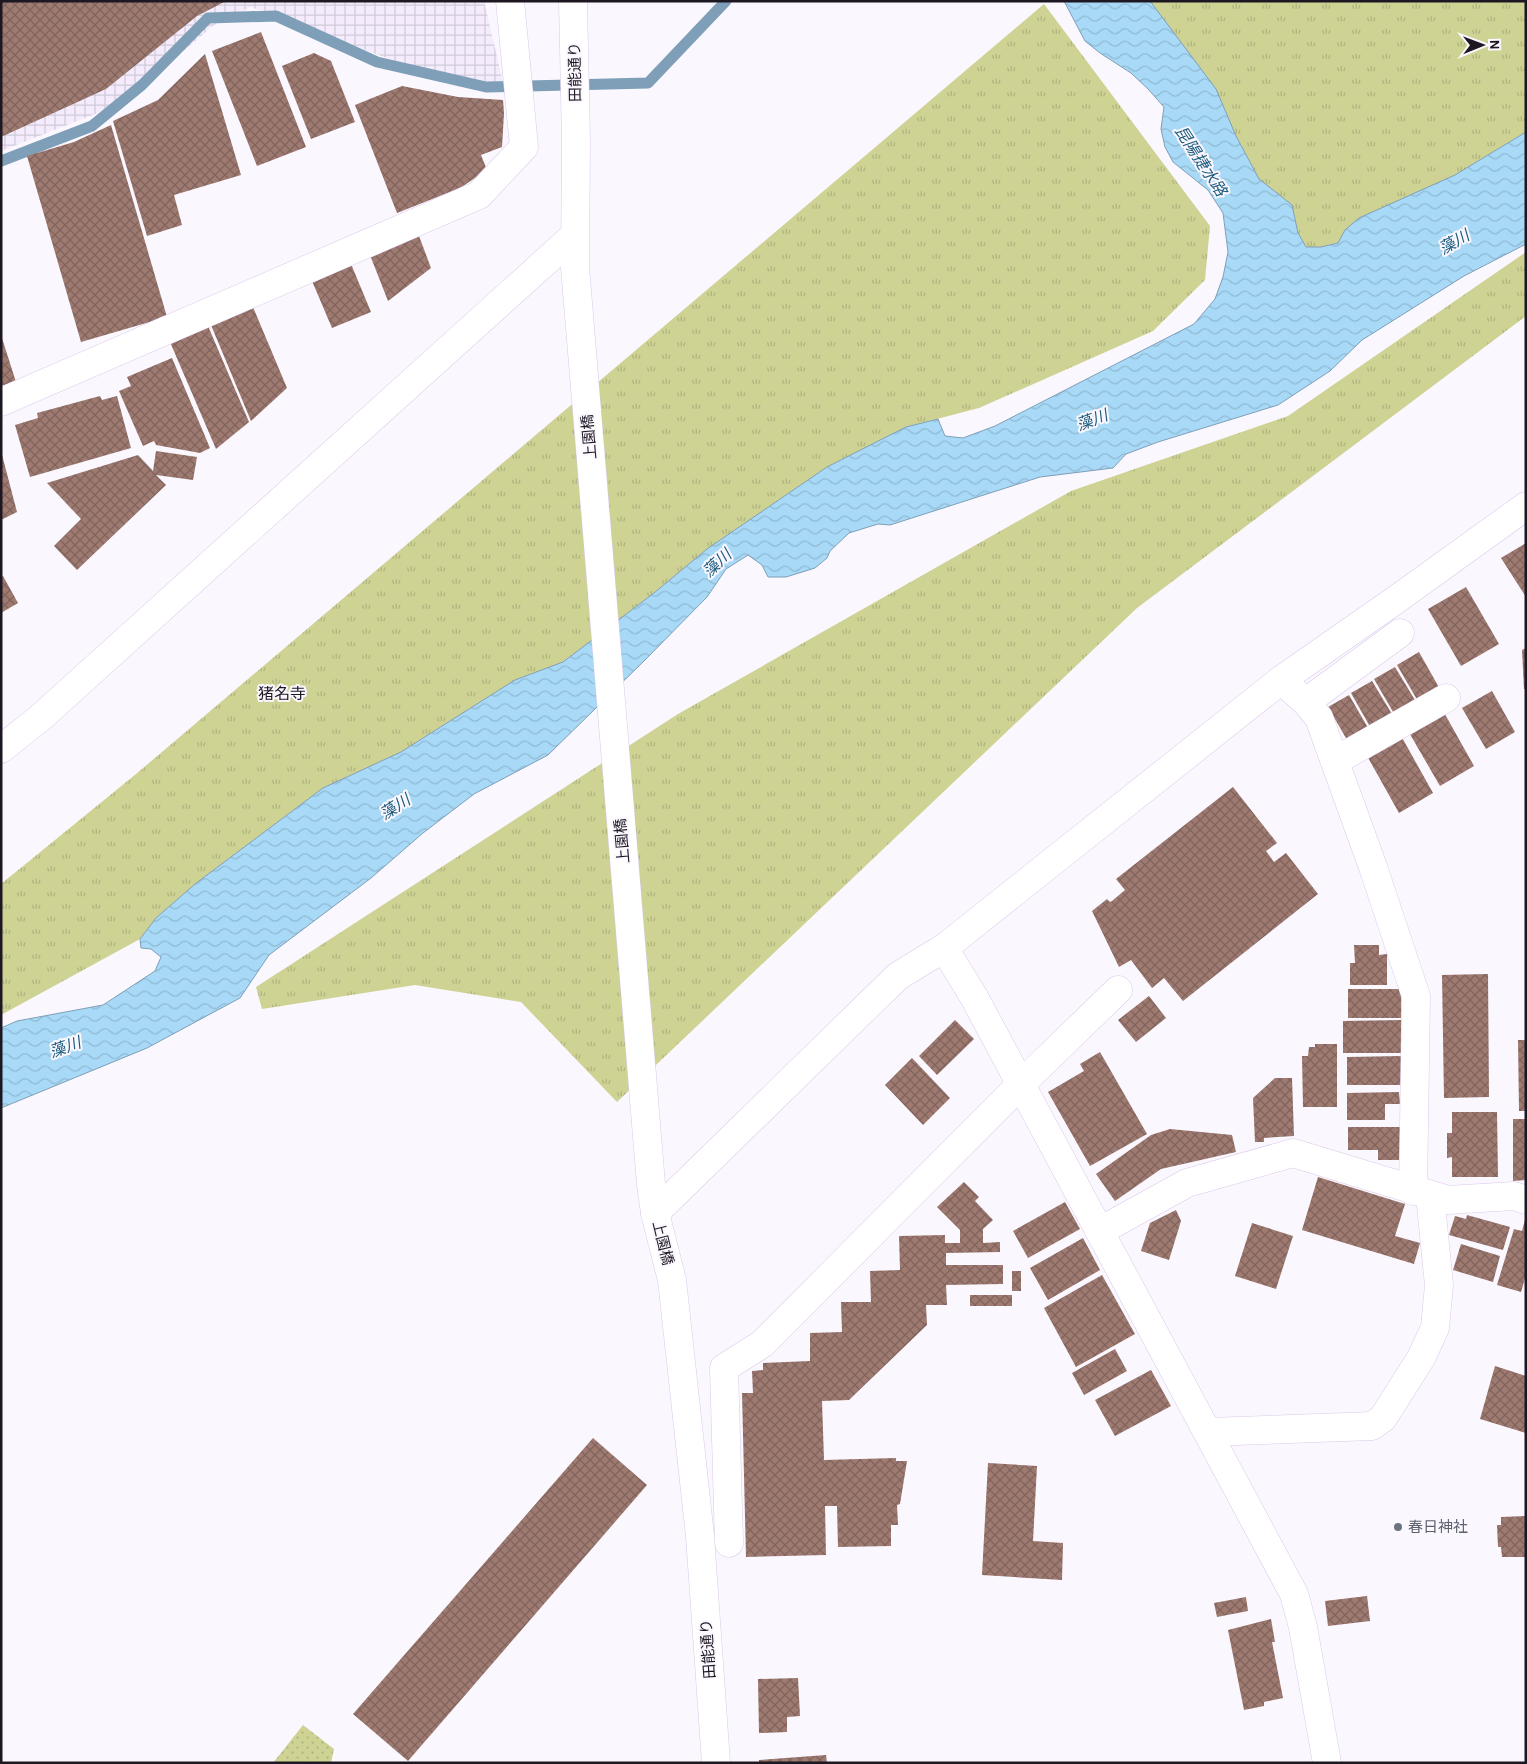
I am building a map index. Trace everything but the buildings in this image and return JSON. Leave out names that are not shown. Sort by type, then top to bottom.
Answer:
[{"type":"street","points":[[1,402],[479,195],[524,147],[510,1]]},
{"type":"street","name":"田能通り","points":[[573,1],[576,142]]},
{"type":"street","name":"上園橋","points":[[576,142],[575,267],[651,1184],[655,1213],[672,1280],[700,1536]]},
{"type":"street","points":[[1,750],[40,718],[575,235]]},
{"type":"street","points":[[655,1213],[898,976],[944,948],[1281,680],[1526,506]]},
{"type":"street","points":[[1306,702],[1400,633]]},
{"type":"street","points":[[1208,1432],[1372,1426],[1383,1418],[1421,1358],[1435,1328],[1439,1285],[1421,1193],[1416,996],[1373,867],[1319,718],[1306,702],[1281,680]]},
{"type":"street","points":[[1335,761],[1446,698]]},
{"type":"street","points":[[944,948],[974,997],[1294,1594],[1303,1627],[1327,1763]]},
{"type":"street","points":[[729,1543],[724,1368],[762,1344],[1020,1084],[1118,990]]},
{"type":"street","points":[[1100,1231],[1187,1183],[1292,1153],[1448,1200],[1514,1196],[1526,1200]]},
{"type":"street","name":"田能通り","points":[[700,1536],[716,1763]]},
{"type":"shaded area","points":[[1,1],[484,1],[503,82],[448,81],[251,7],[214,25],[123,103],[1,151]]},
{"type":"green space","points":[[1150,1],[1526,1],[1526,132],[1455,175],[1345,230],[1338,243],[1321,247],[1306,247],[1298,233],[1292,205],[1259,180],[1236,136]]},
{"type":"green space","points":[[1044,4],[1210,226],[1205,280],[1153,331],[979,408],[906,427],[827,467],[707,549],[654,593],[563,662],[515,680],[401,752],[323,788],[195,884],[156,918],[140,939],[1,1015],[1,884],[136,774]]},
{"type":"green space","points":[[1526,252],[1526,316],[1137,608],[617,1102],[521,1002],[415,985],[262,1009],[256,987],[678,714],[1071,491],[1288,416]]},
{"type":"green space","points":[[303,1725],[334,1749],[331,1763],[273,1763]]},
{"type":"water","points":[[1064,1],[1150,1],[1216,89],[1236,136],[1259,179],[1292,205],[1298,233],[1306,247],[1321,247],[1338,243],[1345,230],[1359,218],[1455,175],[1526,132],[1526,244],[1464,276],[1362,340],[1330,371],[1278,405],[1158,442],[1126,454],[1113,468],[1040,477],[890,525],[878,524],[849,533],[830,551],[827,558],[815,568],[786,577],[768,577],[762,565],[748,555],[726,569],[707,597],[548,755],[474,794],[423,833],[371,878],[269,955],[240,998],[147,1048],[1,1108],[1,1028],[17,1021],[103,1005],[155,971],[161,957],[151,949],[141,948],[140,939],[156,918],[195,884],[323,788],[401,752],[515,680],[563,662],[654,593],[707,549],[827,467],[906,427],[938,419],[945,436],[963,438],[995,426],[1194,324],[1215,299],[1223,277],[1228,252],[1223,213],[1208,190],[1173,162],[1165,147],[1161,129],[1164,107],[1131,73],[1085,41]]},
{"type":"waterway","points":[[1,161],[92,126],[142,85],[208,18],[276,16],[377,62],[486,87],[648,83],[726,1]]},
{"type":"place","name":"春日神社","points":[[1398,1527]]},
{"type":"district","name":"猪名寺","points":[[282,693]]},
{"type":"water label","name":"昆陽捷水路","points":[[1201,161]]},
{"type":"water label","name":"藻川","points":[[1454,242]]},
{"type":"water label","name":"藻川","points":[[1092,420]]},
{"type":"water label","name":"藻川","points":[[717,563]]},
{"type":"water label","name":"藻川","points":[[395,807]]},
{"type":"water label","name":"藻川","points":[[65,1047]]}]
